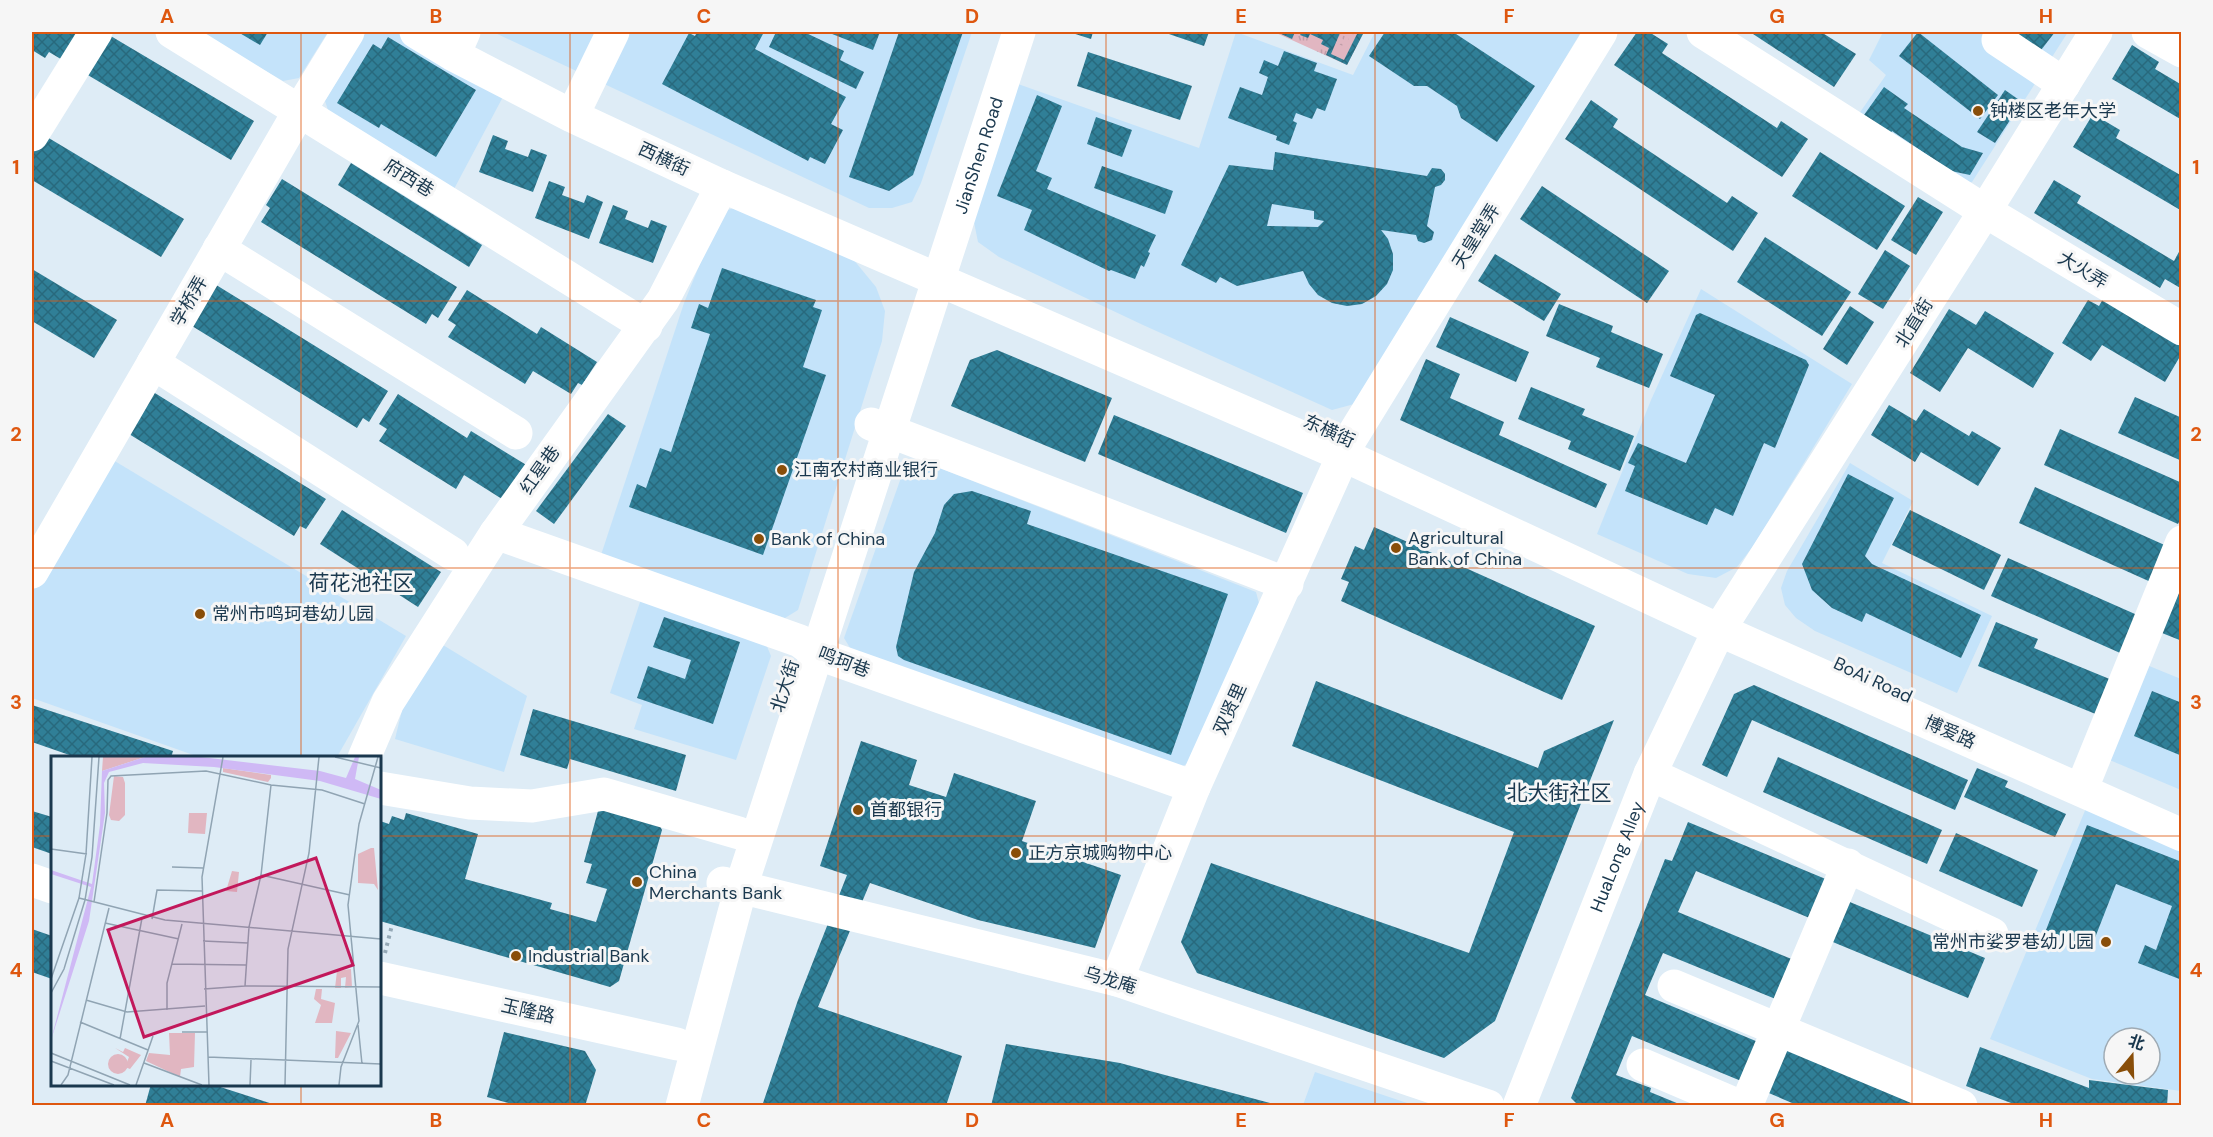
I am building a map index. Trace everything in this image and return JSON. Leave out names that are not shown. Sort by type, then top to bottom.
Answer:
[{"type":"street","points":[[32,135],[96,32]]},
{"type":"street","name":"府西巷","points":[[172,32],[646,326]]},
{"type":"street","name":"学桥弄","points":[[32,572],[300,110],[348,32]]},
{"type":"street","name":"西横街","points":[[416,32],[452,54],[572,116],[722,186],[933,267]]},
{"type":"street","points":[[579,102],[613,32]]},
{"type":"street","name":"JianShen Road","points":[[933,267],[997,32]]},
{"type":"street","name":"JianShen Road","points":[[933,267],[1019,32]]},
{"type":"street","name":"天皇堂弄","points":[[1347,447],[1601,32]]},
{"type":"street","points":[[1703,32],[1985,210]]},
{"type":"street","name":"北直街","points":[[1724,622],[2096,32]]},
{"type":"street","points":[[2148,32],[2181,51]]},
{"type":"street","name":"西横街","points":[[457,34],[579,102],[933,267]]},
{"type":"street","points":[[1998,40],[2064,84]]},
{"type":"street","name":"红星巷","points":[[365,756],[388,702],[496,533],[663,300],[722,186]]},
{"type":"street","name":"大火弄","points":[[1985,210],[2181,329]]},
{"type":"street","points":[[219,249],[516,433]]},
{"type":"street","name":"北大街","points":[[662,1106],[677,1044],[732,885],[933,267]]},
{"type":"street","name":"东横街","points":[[933,267],[1347,447],[1724,622]]},
{"type":"street","points":[[153,363],[453,554]]},
{"type":"street","points":[[880,428],[1287,584]]},
{"type":"street","name":"双贤里","points":[[1117,980],[1194,787],[1347,447]]},
{"type":"street","name":"鸣珂巷","points":[[496,533],[1194,787]]},
{"type":"street","points":[[2086,778],[2181,542]]},
{"type":"street","name":"HuaLong Alley","points":[[1519,1106],[1650,774],[1724,622]]},
{"type":"street","name":"BoAi Road","points":[[1724,622],[2181,820]]},
{"type":"street","name":"博爱路","points":[[1724,622],[2181,835]]},
{"type":"street","name":"北大街","points":[[682,1106],[732,885],[739,833],[808,647]]},
{"type":"street","points":[[1650,774],[1992,934]]},
{"type":"street","points":[[381,788],[470,803],[532,806],[604,794],[739,833]]},
{"type":"street","points":[[1746,1106],[1848,866]]},
{"type":"street","points":[[32,880],[51,886]]},
{"type":"street","name":"乌龙庵","points":[[732,885],[1117,980],[1488,1106]]},
{"type":"street","name":"玉隆路","points":[[381,978],[677,1044]]},
{"type":"street","points":[[1674,986],[1961,1106]]},
{"type":"street","points":[[1643,1065],[1739,1106]]},
{"type":"shaded area","points":[[197,32],[328,32],[299,78],[283,81]]},
{"type":"shaded area","points":[[366,32],[400,32],[505,93],[454,189],[329,113],[325,101]]},
{"type":"shaded area","points":[[493,32],[972,32],[921,183],[912,202],[892,208],[869,208]]},
{"type":"shaded area","points":[[1236,32],[1353,75],[1375,32],[1581,32],[1358,403],[1332,410],[999,257],[978,242],[973,217],[1018,84],[1199,148]]},
{"type":"shaded area","name":"钟楼区老年大学","points":[[1883,32],[2068,32],[1972,182],[1958,186],[1856,118],[1886,75],[1869,60]]},
{"type":"shaded area","points":[[744,205],[853,259],[876,287],[885,311],[882,341],[798,610],[785,618],[600,558],[684,303],[721,212]]},
{"type":"shaded area","points":[[1701,289],[1852,384],[1754,545],[1737,567],[1716,578],[1688,574],[1597,534],[1651,400]]},
{"type":"shaded area","name":"常州市鸣珂巷幼儿园","points":[[108,457],[406,636],[338,756],[196,756],[32,698],[32,591]]},
{"type":"shaded area","points":[[919,460],[1256,592],[1260,607],[1192,761],[1177,769],[855,656],[844,638],[903,472]]},
{"type":"shaded area","points":[[1850,463],[1913,501],[1882,563],[1992,616],[1957,693],[1815,631],[1796,618],[1785,605],[1781,588],[1787,571]]},
{"type":"shaded area","points":[[642,596],[763,637],[771,656],[736,760],[634,729],[642,705],[610,693]]},
{"type":"shaded area","points":[[438,642],[527,696],[504,772],[395,739],[404,702]]},
{"type":"shaded area","points":[[2137,661],[2181,679],[2181,790],[2100,756]]},
{"type":"shaded area","name":"常州市娑罗巷幼儿园","points":[[2089,801],[2181,845],[2181,1091],[2144,1086],[2162,1086],[2162,1026],[2102,1026],[2102,1080],[2092,1079],[1990,1039]]},
{"type":"shaded area","points":[[1315,1072],[1404,1102],[1414,1105],[1303,1105]]},
{"type":"green space","points":[[1274,32],[1364,32],[1347,65]]},
{"type":"green space","points":[[1341,32],[1342,38],[1348,41],[1352,32],[1358,32],[1350,47],[1336,43]]},
{"type":"building","points":[[32,32],[104,32],[254,121],[231,160],[49,52],[45,58],[32,50]]},
{"type":"building","points":[[238,32],[268,32],[260,45]]},
{"type":"building","points":[[697,32],[764,32],[755,49],[846,97],[831,124],[843,130],[825,164],[810,157],[808,161],[662,84],[689,33],[695,36]]},
{"type":"building","points":[[776,32],[804,32],[844,51],[840,60],[864,72],[856,89],[769,47]]},
{"type":"building","points":[[827,32],[880,32],[873,50]]},
{"type":"building","points":[[899,32],[963,32],[913,175],[889,191],[849,177]]},
{"type":"building","points":[[1069,32],[1093,32],[1091,39]]},
{"type":"building","points":[[1163,32],[1209,32],[1204,46]]},
{"type":"building","points":[[1279,32],[1295,32],[1292,39]]},
{"type":"building","points":[[1302,32],[1340,33],[1331,54],[1344,60],[1358,32],[1364,32],[1347,65],[1326,55],[1329,48],[1321,44],[1323,40],[1310,34],[1308,38],[1300,35]]},
{"type":"building","points":[[1385,32],[1453,32],[1535,86],[1497,142],[1461,118],[1457,106],[1427,86],[1414,86],[1369,56]]},
{"type":"building","points":[[1637,32],[1649,32],[1668,44],[1662,53],[1777,128],[1781,121],[1808,139],[1782,177],[1614,65]]},
{"type":"building","points":[[1750,32],[1821,32],[1856,54],[1834,87]]},
{"type":"building","points":[[1918,32],[1998,95],[1980,119],[1899,56]]},
{"type":"building","points":[[2017,32],[2055,32],[2038,54],[2014,35]]},
{"type":"building","points":[[388,37],[476,90],[436,157],[381,124],[379,128],[337,103],[373,44],[381,49]]},
{"type":"building","points":[[2132,45],[2159,62],[2155,69],[2182,85],[2182,120],[2112,79]]},
{"type":"building","points":[[1284,51],[1317,63],[1314,71],[1337,79],[1325,111],[1317,108],[1312,119],[1296,113],[1293,121],[1297,123],[1289,145],[1276,140],[1277,136],[1228,118],[1240,87],[1262,95],[1268,77],[1259,73],[1264,60],[1278,66]]},
{"type":"building","points":[[1088,52],[1192,86],[1180,120],[1077,86]]},
{"type":"building","points":[[1884,87],[1908,104],[1904,108],[1962,147],[1983,153],[1970,175],[1951,171],[1864,115]]},
{"type":"building","points":[[2005,90],[2022,102],[1995,143],[1977,132]]},
{"type":"building","points":[[1037,95],[1062,106],[1036,171],[1052,178],[1047,189],[1156,235],[1144,267],[1141,265],[1135,279],[1109,271],[1024,230],[1032,210],[997,196]]},
{"type":"building","points":[[1591,100],[1618,119],[1613,127],[1727,203],[1732,196],[1758,213],[1733,251],[1565,139]]},
{"type":"building","points":[[2093,114],[2120,130],[2116,138],[2182,176],[2182,211],[2073,147]]},
{"type":"building","points":[[1096,117],[1132,130],[1122,157],[1087,144]]},
{"type":"building","points":[[32,128],[184,219],[161,257],[32,180]]},
{"type":"building","points":[[493,135],[508,141],[505,149],[528,157],[531,149],[547,155],[533,192],[479,172]]},
{"type":"building","points":[[1275,152],[1427,176],[1432,168],[1441,169],[1445,174],[1445,180],[1441,185],[1435,187],[1427,226],[1434,232],[1432,240],[1424,243],[1418,241],[1416,235],[1381,230],[1388,239],[1393,254],[1393,270],[1387,284],[1376,296],[1362,304],[1347,306],[1332,303],[1318,295],[1309,284],[1303,271],[1237,286],[1220,277],[1216,283],[1181,265],[1229,165],[1273,170]],"holes":[[[1272,204],[1314,211],[1314,219],[1324,221],[1318,227],[1267,226]]]},
{"type":"building","points":[[1820,152],[1905,206],[1877,250],[1792,196]]},
{"type":"building","points":[[351,163],[482,245],[469,267],[338,185]]},
{"type":"building","points":[[1102,166],[1173,191],[1165,214],[1094,188]]},
{"type":"building","points":[[282,179],[457,287],[438,318],[432,314],[426,324],[261,222],[270,208],[266,205]]},
{"type":"building","points":[[2054,180],[2081,196],[2077,203],[2174,261],[2180,250],[2182,251],[2182,289],[2165,279],[2160,288],[2034,213]]},
{"type":"building","points":[[549,181],[565,187],[562,195],[584,203],[587,195],[603,202],[589,239],[535,218]]},
{"type":"building","points":[[1542,186],[1669,271],[1647,303],[1520,219]]},
{"type":"building","points":[[1918,197],[1943,212],[1916,255],[1891,240]]},
{"type":"building","points":[[613,205],[628,211],[625,219],[648,228],[651,220],[667,226],[653,263],[599,243]]},
{"type":"building","points":[[1765,237],[1851,292],[1822,336],[1737,282]]},
{"type":"building","points":[[1885,250],[1910,266],[1883,309],[1858,294]]},
{"type":"building","points":[[1495,254],[1561,294],[1544,321],[1478,281]]},
{"type":"building","points":[[722,268],[816,300],[813,307],[822,310],[803,367],[826,375],[763,555],[629,507],[637,484],[646,488],[660,448],[671,452],[710,334],[691,328],[699,304],[708,308]]},
{"type":"building","points":[[32,269],[117,320],[94,358],[32,321]]},
{"type":"building","points":[[213,283],[388,391],[369,422],[363,418],[357,428],[192,326]]},
{"type":"building","points":[[467,290],[537,334],[541,327],[597,362],[582,385],[578,383],[571,394],[533,371],[525,384],[448,337],[456,325],[448,320]]},
{"type":"building","points":[[2104,297],[2182,342],[2182,353],[2165,382],[2102,345],[2091,361],[2062,343],[2088,300],[2099,306]]},
{"type":"building","points":[[1559,304],[1613,326],[1611,332],[1663,354],[1649,388],[1596,367],[1600,358],[1546,336]]},
{"type":"building","points":[[1850,306],[1874,322],[1847,365],[1823,349]]},
{"type":"building","points":[[1949,309],[1976,325],[1985,311],[2054,353],[2033,388],[1968,348],[1940,392],[1910,373]]},
{"type":"building","points":[[1700,313],[1806,360],[1809,365],[1775,448],[1764,443],[1733,516],[1715,508],[1707,525],[1625,491],[1635,466],[1628,463],[1638,443],[1686,463],[1715,395],[1670,376],[1696,315]]},
{"type":"building","points":[[1450,317],[1529,352],[1516,382],[1436,347]]},
{"type":"building","points":[[997,350],[1112,398],[1085,462],[951,406],[970,360]]},
{"type":"building","points":[[1426,359],[1460,374],[1450,398],[1504,422],[1499,435],[1607,484],[1596,508],[1400,420]]},
{"type":"building","points":[[1531,387],[1585,409],[1582,415],[1634,436],[1620,471],[1568,449],[1571,441],[1518,419]]},
{"type":"building","points":[[150,390],[326,499],[306,529],[300,526],[294,536],[129,434]]},
{"type":"building","points":[[398,394],[467,438],[471,431],[528,466],[502,499],[464,475],[456,489],[379,441],[387,429],[379,424]]},
{"type":"building","points":[[2135,397],[2182,418],[2182,461],[2118,433]]},
{"type":"building","points":[[1889,405],[1916,421],[1924,409],[1969,436],[1972,431],[2001,448],[1978,486],[1921,452],[1915,462],[1871,435]]},
{"type":"building","points":[[608,414],[626,426],[554,524],[536,511]]},
{"type":"building","points":[[1114,415],[1303,493],[1286,533],[1098,454]]},
{"type":"building","points":[[2060,429],[2182,483],[2182,516],[2178,524],[2044,465]]},
{"type":"building","points":[[1848,474],[1894,498],[1865,556],[1872,564],[1981,615],[1961,658],[1866,613],[1862,622],[1832,608],[1812,590],[1802,564]]},
{"type":"building","points":[[2035,487],[2169,547],[2153,583],[2019,523]]},
{"type":"building","points":[[972,491],[1031,511],[1027,524],[1228,594],[1171,755],[898,656],[896,647],[914,572],[935,533],[944,505],[954,494]]},
{"type":"building","points":[[342,510],[441,572],[418,607],[320,544]]},
{"type":"building","points":[[1910,510],[2001,555],[1984,590],[1892,545]]},
{"type":"building","points":[[1374,527],[1595,626],[1562,700],[1341,601],[1349,582],[1341,579],[1355,546],[1364,550]]},
{"type":"building","points":[[2008,558],[2144,618],[2127,656],[1991,596]]},
{"type":"building","points":[[2170,587],[2182,592],[2182,641],[2152,629]]},
{"type":"building","points":[[664,617],[740,642],[713,724],[637,698],[648,666],[685,679],[691,660],[653,647]]},
{"type":"building","points":[[1996,622],[2038,639],[2034,648],[2112,680],[2098,715],[1978,666]]},
{"type":"building","points":[[1316,681],[1538,768],[1544,751],[1614,720],[1495,1021],[1444,1058],[1197,973],[1181,942],[1211,863],[1469,953],[1514,832],[1292,746]]},
{"type":"building","points":[[1754,685],[1968,780],[1955,810],[1752,720],[1727,777],[1702,765],[1734,694]]},
{"type":"building","points":[[2152,691],[2182,703],[2182,756],[2134,736]]},
{"type":"building","points":[[32,705],[173,751],[172,756],[72,756],[32,742]]},
{"type":"building","points":[[533,709],[686,755],[676,791],[570,759],[567,769],[520,755]]},
{"type":"building","points":[[861,741],[917,760],[909,785],[946,797],[954,773],[1036,801],[1022,841],[1121,875],[1095,948],[978,920],[870,883],[818,1007],[962,1056],[946,1106],[762,1106],[798,1000],[847,875],[820,866]]},
{"type":"building","points":[[1778,757],[1942,830],[1927,864],[1763,792]]},
{"type":"building","points":[[1977,768],[2008,781],[2005,787],[2066,814],[2055,837],[1964,797]]},
{"type":"building","points":[[601,800],[655,816],[662,830],[619,981],[610,987],[381,921],[381,821],[389,824],[392,816],[404,820],[406,813],[478,834],[465,879],[552,903],[550,909],[596,922],[607,889],[586,883],[592,864],[584,862]]},
{"type":"building","points":[[32,811],[51,817],[51,854],[32,847]]},
{"type":"building","points":[[1688,822],[1828,880],[1812,919],[1696,871],[1678,912],[1794,960],[1778,1000],[1663,953],[1645,995],[1763,1044],[1746,1083],[1632,1036],[1616,1075],[1651,1088],[1650,1092],[1684,1106],[1583,1106],[1571,1098],[1665,859],[1672,861]]},
{"type":"building","points":[[2087,825],[2182,862],[2182,980],[2138,963],[2145,945],[2156,950],[2172,906],[2116,884],[2091,948],[2046,930]]},
{"type":"building","points":[[1956,833],[2038,870],[2022,907],[1939,871]]},
{"type":"building","points":[[1845,900],[1985,958],[1968,998],[1828,940]]},
{"type":"building","points":[[32,929],[51,936],[51,979],[32,972]]},
{"type":"building","points":[[504,1032],[585,1051],[596,1070],[585,1106],[519,1106],[487,1097]]},
{"type":"building","points":[[1006,1044],[1120,1063],[1270,1103],[1269,1106],[991,1106]]},
{"type":"building","points":[[1782,1045],[1915,1098],[1912,1106],[1799,1106],[1764,1091]]},
{"type":"building","points":[[1980,1047],[2089,1088],[2089,1080],[2102,1082],[2102,1086],[2136,1086],[2168,1090],[2167,1106],[2019,1106],[1966,1086]]},
{"type":"building","points":[[150,1086],[217,1086],[279,1106],[145,1106]]},
{"type":"place","name":"钟楼区老年大学","points":[[1978,111]]},
{"type":"place","name":"江南农村商业银行","points":[[782,470]]},
{"type":"place","name":"Bank of China","points":[[759,539]]},
{"type":"place","name":"Agricultural Bank of China","points":[[1396,548]]},
{"type":"place","name":"常州市鸣珂巷幼儿园","points":[[200,614]]},
{"type":"place","name":"首都银行","points":[[858,810]]},
{"type":"place","name":"正方京城购物中心","points":[[1016,853]]},
{"type":"place","name":"China Merchants Bank","points":[[637,882]]},
{"type":"place","name":"常州市娑罗巷幼儿园","points":[[2106,942]]},
{"type":"place","name":"Industrial Bank","points":[[516,956]]},
{"type":"district","name":"荷花池社区","points":[[361,583]]},
{"type":"district","name":"北大街社区","points":[[1559,793]]}]
